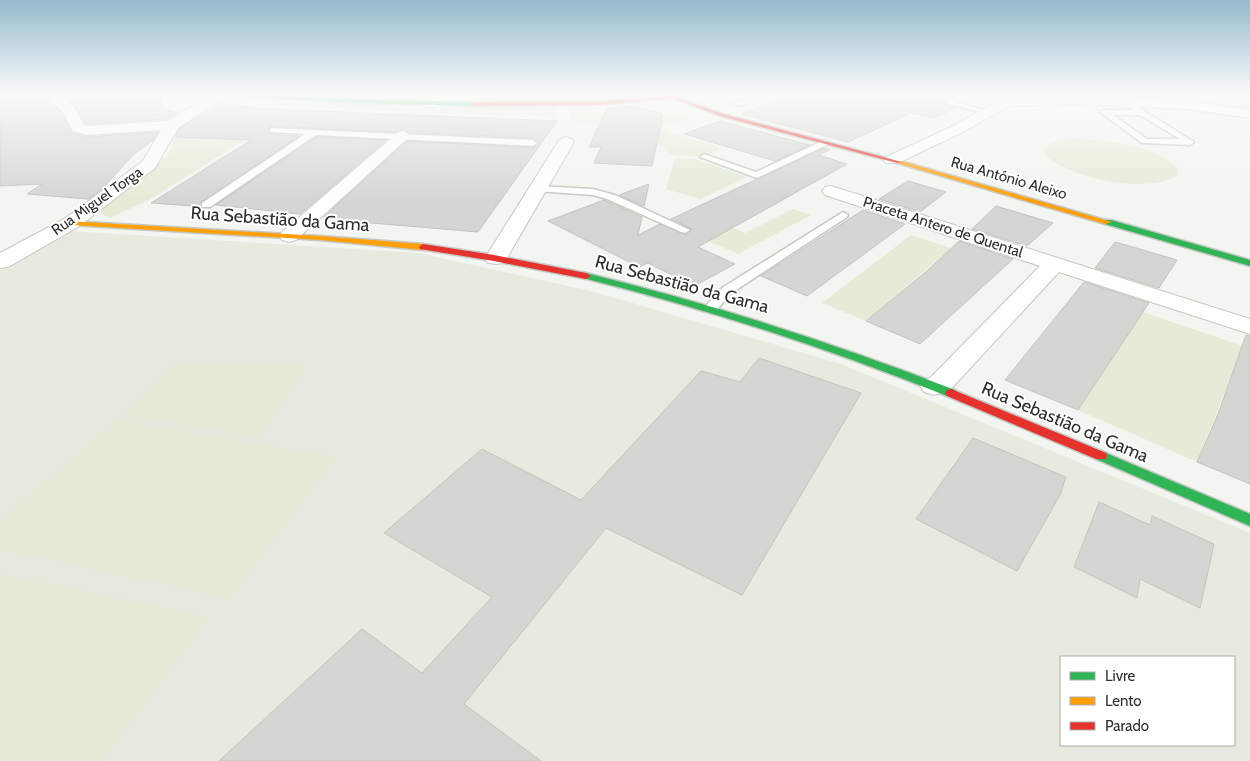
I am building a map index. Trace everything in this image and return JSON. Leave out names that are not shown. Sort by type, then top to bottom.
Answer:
[{"type":"street","points":[[82,130],[104,130]]},
{"type":"street","name":"Rua Miguel Torga","points":[[0,262],[71,223],[148,164],[169,130]]},
{"type":"street","name":"Rua António Aleixo","points":[[776,130],[892,160],[1250,263]]},
{"type":"street","points":[[892,160],[957,130]]},
{"type":"street","points":[[289,236],[402,136]]},
{"type":"street","points":[[496,258],[566,142]]},
{"type":"street","name":"Praceta Antero de Quental","points":[[831,191],[1250,327]]},
{"type":"street","name":"Rua Sebastião da Gama","points":[[71,223],[404,245],[496,258],[589,276],[711,308],[841,350],[934,386],[1250,520]]},
{"type":"street","points":[[934,386],[940,384],[1054,263]]},
{"type":"lane","points":[[273,130],[533,142]]},
{"type":"lane","points":[[1129,130],[1145,141],[1190,142],[1169,130]]},
{"type":"lane","points":[[206,205],[314,132]]},
{"type":"lane","points":[[704,157],[756,175],[824,143]]},
{"type":"lane","points":[[538,188],[593,192],[611,197],[684,230]]},
{"type":"lane","points":[[711,308],[726,291],[843,215]]},
{"type":"shaded area","points":[[70,231],[418,253],[591,291],[841,364],[1250,533],[1250,761],[0,761],[0,270]]},
{"type":"green space","points":[[639,130],[659,130],[723,148],[704,157],[672,155]]},
{"type":"green space","points":[[174,139],[244,140],[149,200],[110,218],[90,209],[168,155]]},
{"type":"green space","points":[[1079,139],[1132,145],[1145,149],[1157,154],[1178,169],[1177,176],[1147,184],[1108,181],[1071,171],[1044,154],[1044,148],[1050,143]]},
{"type":"green space","points":[[675,159],[696,159],[747,177],[701,199],[666,189]]},
{"type":"green space","points":[[793,209],[811,215],[738,254],[685,231],[710,219],[745,233]]},
{"type":"green space","points":[[911,235],[951,248],[866,321],[822,303]]},
{"type":"green space","points":[[1143,312],[1243,346],[1197,462],[1078,410]]},
{"type":"green space","points":[[176,364],[306,365],[259,437],[122,414]]},
{"type":"green space","points":[[118,421],[336,457],[229,598],[0,549],[0,521]]},
{"type":"green space","points":[[0,574],[208,617],[101,761],[0,761]]},
{"type":"building","points":[[0,130],[70,130],[72,133],[87,137],[158,132],[153,140],[133,155],[103,188],[89,199],[27,194],[42,184],[0,186]]},
{"type":"building","points":[[179,130],[269,130],[270,134],[299,136],[200,204],[193,206],[151,203],[251,140],[175,137]]},
{"type":"building","points":[[343,130],[402,130],[395,132]]},
{"type":"building","points":[[404,130],[551,130],[478,232],[336,220],[338,218],[324,217],[407,141],[533,148],[539,143],[534,138],[409,132]]},
{"type":"building","points":[[597,130],[660,130],[652,166],[594,163],[601,147],[589,147]]},
{"type":"building","points":[[696,130],[752,130],[810,145],[775,161],[684,134]]},
{"type":"building","points":[[800,130],[875,130],[848,142]]},
{"type":"building","points":[[317,137],[386,140],[300,214],[216,205]]},
{"type":"building","points":[[824,148],[830,150],[818,155],[847,164],[698,247],[735,264],[694,286],[648,263],[639,267],[548,221],[604,200],[642,217],[638,235],[660,224],[686,235],[692,229],[671,219]]},
{"type":"building","points":[[908,181],[946,192],[920,212],[879,199]]},
{"type":"building","points":[[649,184],[644,206],[619,195]]},
{"type":"building","points":[[996,206],[1053,223],[1027,246],[972,229]]},
{"type":"building","points":[[863,210],[905,224],[807,296],[761,276]]},
{"type":"building","points":[[959,241],[1013,259],[920,344],[866,321],[928,270]]},
{"type":"building","points":[[1115,242],[1177,260],[1159,288],[1095,268]]},
{"type":"building","points":[[1084,282],[1149,303],[1078,410],[1005,380]]},
{"type":"building","points":[[1246,335],[1250,336],[1250,484],[1197,462],[1218,414]]},
{"type":"building","points":[[759,358],[861,393],[742,595],[606,528],[464,704],[541,761],[219,761],[362,629],[422,673],[492,597],[384,533],[482,449],[581,500],[701,371],[740,382]]},
{"type":"building","points":[[973,438],[1066,477],[1060,495],[1017,571],[916,519]]},
{"type":"building","points":[[1099,502],[1150,525],[1152,516],[1214,544],[1200,608],[1140,579],[1137,598],[1074,567]]},
{"type":"traffic: fast","points":[[1108,222],[1250,263]]},
{"type":"traffic: fast","points":[[586,276],[679,300],[771,327],[861,358],[951,393]]},
{"type":"traffic: fast","points":[[1101,456],[1250,520]]},
{"type":"traffic: slow","points":[[899,162],[1108,222]]},
{"type":"traffic: slow","points":[[71,223],[320,238],[423,247]]},
{"type":"traffic: jam","points":[[777,130],[899,162]]},
{"type":"traffic: jam","points":[[423,247],[494,258],[586,276]]},
{"type":"traffic: jam","points":[[951,393],[1101,456]]}]
